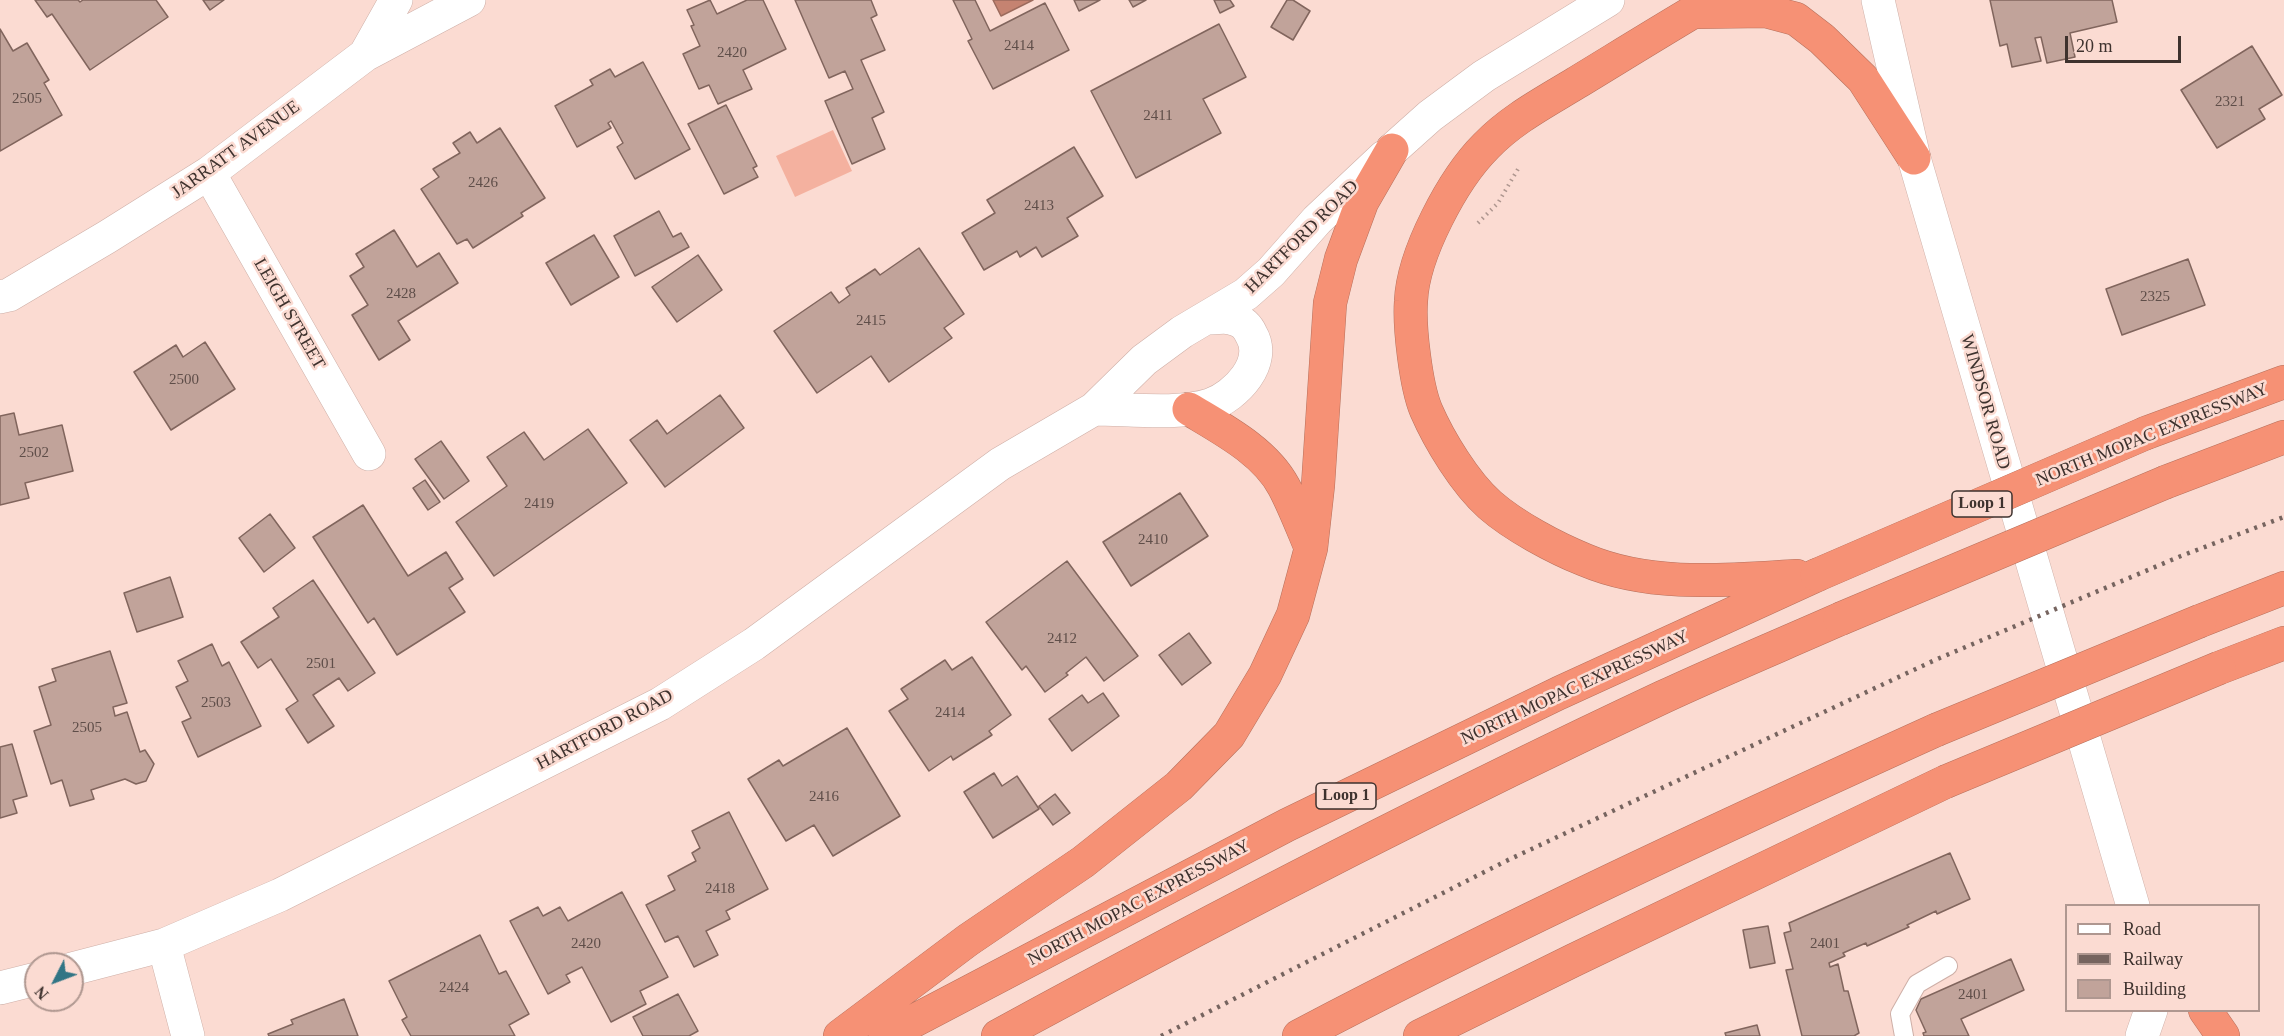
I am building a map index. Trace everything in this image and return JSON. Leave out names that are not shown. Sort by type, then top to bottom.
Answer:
[{"type":"highway","points":[[1817,575],[1683,580],[1632,576],[1586,561],[1538,537],[1490,504],[1453,461],[1425,408],[1413,349],[1410,300],[1419,260],[1432,226],[1485,146],[1522,116],[1703,6],[1766,11],[1796,19],[1822,39],[1863,79],[1914,158]]},
{"type":"highway","points":[[840,1036],[968,940],[1083,862],[1179,786],[1229,735],[1265,675],[1293,615],[1311,548],[1318,486],[1330,303],[1341,259],[1362,202],[1392,150]]},
{"type":"highway","name":"NORTH MOPAC EXPRESSWAY","points":[[885,1036],[1287,825],[1559,693],[1817,575],[2146,433],[2284,382]]},
{"type":"highway","points":[[1189,409],[1236,437],[1256,453],[1283,485],[1311,548]]},
{"type":"highway","points":[[998,1036],[1169,943],[1419,815],[1665,696],[1840,619],[2166,482],[2284,437]]},
{"type":"highway","points":[[1299,1036],[1410,978],[1680,846],[1936,730],[2284,588]]},
{"type":"highway","points":[[1420,1036],[1945,782],[2218,668],[2284,643]]},
{"type":"highway","points":[[2206,1012],[2223,1036]]},
{"type":"street","points":[[365,55],[396,0]]},
{"type":"street","name":"JARRATT AVENUE","points":[[0,297],[9,295],[107,237],[209,173],[365,55],[469,0]]},
{"type":"street","name":"HARTFORD ROAD","points":[[84,966],[164,945],[280,895],[660,704],[753,644],[1000,464],[1094,410],[1144,360],[1182,332],[1246,294],[1271,272],[1317,220],[1430,116],[1484,76],[1608,0]]},
{"type":"street","name":"WINDSOR ROAD","points":[[1878,0],[1914,158],[2132,904]]},
{"type":"street","name":"LEIGH STREET","points":[[209,173],[369,454]]},
{"type":"street","name":"HARTFORD ROAD","points":[[1094,410],[1189,409],[1211,404],[1232,394],[1246,378],[1254,362],[1256,341],[1247,327],[1234,318],[1207,318]]},
{"type":"street","points":[[164,945],[188,1036]]},
{"type":"street","points":[[0,988],[24,982]]},
{"type":"street","points":[[2142,1036],[2151,1012]]},
{"type":"street","points":[[2158,1012],[2165,1036]]},
{"type":"lane","points":[[1904,1036],[1900,1014],[1917,984],[1948,966]]},
{"type":"shaded area","points":[[993,0],[1033,0],[1001,16]]},
{"type":"shaded area","points":[[833,130],[852,171],[795,197],[776,156]]},
{"type":"building","points":[[35,0],[78,0],[80,2],[83,0],[156,0],[168,17],[90,70],[52,14],[47,17]]},
{"type":"building","points":[[203,0],[224,0],[210,10]]},
{"type":"building","points":[[710,0],[717,14],[747,0],[763,0],[786,49],[743,70],[752,89],[718,104],[709,85],[699,89],[683,54],[700,46],[687,10]]},
{"type":"building","points":[[795,0],[871,0],[877,15],[871,18],[885,50],[861,60],[884,112],[872,118],[885,149],[852,164],[825,101],[853,89],[845,71],[829,78]]},
{"type":"building","points":[[953,0],[975,0],[990,31],[1045,3],[1069,50],[993,89],[968,41],[972,39]]},
{"type":"building","points":[[1074,0],[1100,0],[1079,11]]},
{"type":"building","points":[[1129,0],[1146,0],[1133,7]]},
{"type":"building","points":[[1214,0],[1230,0],[1234,6],[1220,13]]},
{"type":"building","points":[[1287,0],[1293,0],[1310,11],[1293,40],[1271,27]]},
{"type":"building","points":[[1990,0],[2112,0],[2117,22],[2070,33],[2075,57],[2047,63],[2041,37],[2035,38],[2041,61],[2012,67],[2007,44],[2000,46]]},
{"type":"building","points":[[1219,24],[1246,77],[1203,99],[1221,133],[1136,178],[1091,91]]},
{"type":"building","points":[[0,29],[13,51],[27,43],[49,80],[44,83],[62,115],[0,151]]},
{"type":"building","points":[[2252,46],[2282,95],[2259,109],[2265,119],[2217,148],[2181,90]]},
{"type":"building","points":[[643,62],[690,149],[635,179],[617,147],[623,143],[611,121],[608,123],[611,128],[577,147],[555,106],[593,85],[590,80],[610,69],[615,77]]},
{"type":"building","points":[[726,105],[757,166],[753,168],[758,177],[724,194],[688,124]]},
{"type":"building","points":[[500,128],[545,198],[521,213],[523,216],[473,248],[467,239],[457,244],[421,189],[439,177],[433,169],[460,153],[453,143],[470,132],[477,143]]},
{"type":"building","points":[[1074,147],[1103,196],[1067,218],[1078,236],[1042,257],[1036,247],[1020,257],[1017,251],[984,270],[962,233],[995,213],[987,200]]},
{"type":"building","points":[[659,211],[673,237],[681,233],[689,247],[635,276],[614,236]]},
{"type":"building","points":[[394,230],[417,267],[439,253],[458,283],[398,321],[410,340],[379,360],[352,315],[368,305],[350,276],[364,267],[356,254]]},
{"type":"building","points":[[594,235],[619,277],[571,305],[546,263]]},
{"type":"building","points":[[919,248],[964,314],[944,328],[952,338],[889,382],[871,356],[817,393],[774,331],[831,292],[839,303],[850,295],[846,288],[875,269],[880,275]]},
{"type":"building","points":[[698,255],[722,290],[677,322],[652,287]]},
{"type":"building","points":[[2188,259],[2205,305],[2122,335],[2106,289]]},
{"type":"building","points":[[205,342],[235,389],[171,430],[134,372],[176,345],[183,357]]},
{"type":"building","points":[[720,395],[744,428],[665,487],[630,440],[657,420],[667,434]]},
{"type":"building","points":[[14,413],[19,435],[62,425],[73,471],[25,483],[29,498],[0,505],[0,416]]},
{"type":"building","points":[[588,429],[627,483],[494,576],[456,522],[507,486],[487,457],[524,432],[544,460]]},
{"type":"building","points":[[441,441],[469,481],[444,499],[415,459]]},
{"type":"building","points":[[425,480],[440,502],[428,510],[413,488]]},
{"type":"building","points":[[1180,493],[1208,536],[1131,586],[1103,542]]},
{"type":"building","points":[[363,505],[408,576],[446,552],[463,579],[449,588],[465,612],[397,655],[374,618],[368,623],[313,537]]},
{"type":"building","points":[[270,514],[295,548],[264,572],[239,538]]},
{"type":"building","points":[[1067,561],[1138,656],[1104,681],[1086,657],[1066,673],[1068,675],[1045,692],[1026,666],[1022,670],[986,622]]},
{"type":"building","points":[[170,577],[183,617],[137,632],[124,593]]},
{"type":"building","points":[[313,580],[375,673],[348,691],[339,678],[313,695],[334,726],[308,743],[286,709],[298,701],[271,659],[258,668],[241,642],[279,617],[273,608]]},
{"type":"building","points":[[1189,633],[1211,663],[1182,685],[1159,655]]},
{"type":"building","points":[[212,644],[222,666],[229,662],[261,726],[198,757],[182,722],[191,718],[176,687],[188,681],[178,661]]},
{"type":"building","points":[[110,651],[127,703],[113,707],[115,716],[127,712],[140,752],[145,750],[154,764],[146,781],[136,784],[125,779],[91,790],[94,799],[70,806],[62,780],[51,784],[34,731],[51,725],[39,687],[56,681],[52,669]]},
{"type":"building","points":[[972,657],[1011,715],[989,731],[992,735],[953,760],[951,756],[929,771],[889,711],[908,699],[901,689],[945,660],[952,670]]},
{"type":"building","points":[[1103,693],[1119,716],[1072,751],[1049,719],[1082,695],[1088,703]]},
{"type":"building","points":[[847,728],[900,816],[833,856],[814,825],[786,841],[748,779],[779,760],[783,766]]},
{"type":"building","points":[[12,744],[27,796],[13,800],[17,813],[0,818],[0,747]]},
{"type":"building","points":[[994,773],[1002,786],[1017,776],[1039,809],[993,838],[964,792]]},
{"type":"building","points":[[1055,794],[1070,813],[1053,825],[1039,806]]},
{"type":"building","points":[[729,812],[768,889],[726,911],[730,919],[706,931],[718,955],[694,967],[678,936],[665,942],[646,905],[675,890],[668,876],[696,861],[692,853],[700,848],[692,831]]},
{"type":"building","points":[[1950,853],[1970,899],[1937,914],[1936,911],[1907,925],[1909,927],[1867,946],[1866,943],[1843,953],[1845,956],[1829,963],[1830,967],[1838,964],[1844,991],[1848,991],[1859,1033],[1854,1036],[1802,1036],[1786,970],[1793,969],[1784,933],[1791,931],[1789,923]]},
{"type":"building","points":[[622,892],[668,977],[640,991],[646,1004],[611,1022],[582,967],[566,975],[570,982],[548,994],[510,921],[538,907],[543,916],[560,907],[568,921]]},
{"type":"building","points":[[1768,926],[1775,963],[1750,968],[1743,930]]},
{"type":"building","points":[[480,935],[499,974],[506,971],[529,1014],[509,1025],[515,1036],[411,1036],[402,1020],[407,1017],[389,981]]},
{"type":"building","points":[[2011,959],[2024,990],[1961,1019],[1969,1036],[1924,1036],[1923,1033],[1926,1032],[1916,1010],[1921,999]]},
{"type":"building","points":[[678,994],[698,1031],[689,1036],[643,1036],[633,1017]]},
{"type":"building","points":[[344,999],[358,1036],[269,1036],[268,1034],[293,1024],[291,1020]]},
{"type":"building","points":[[1757,1025],[1760,1036],[1726,1036],[1725,1033]]},
{"type":"railway","points":[[1161,1036],[1506,861],[1935,660],[2181,556],[2284,517]]}]
